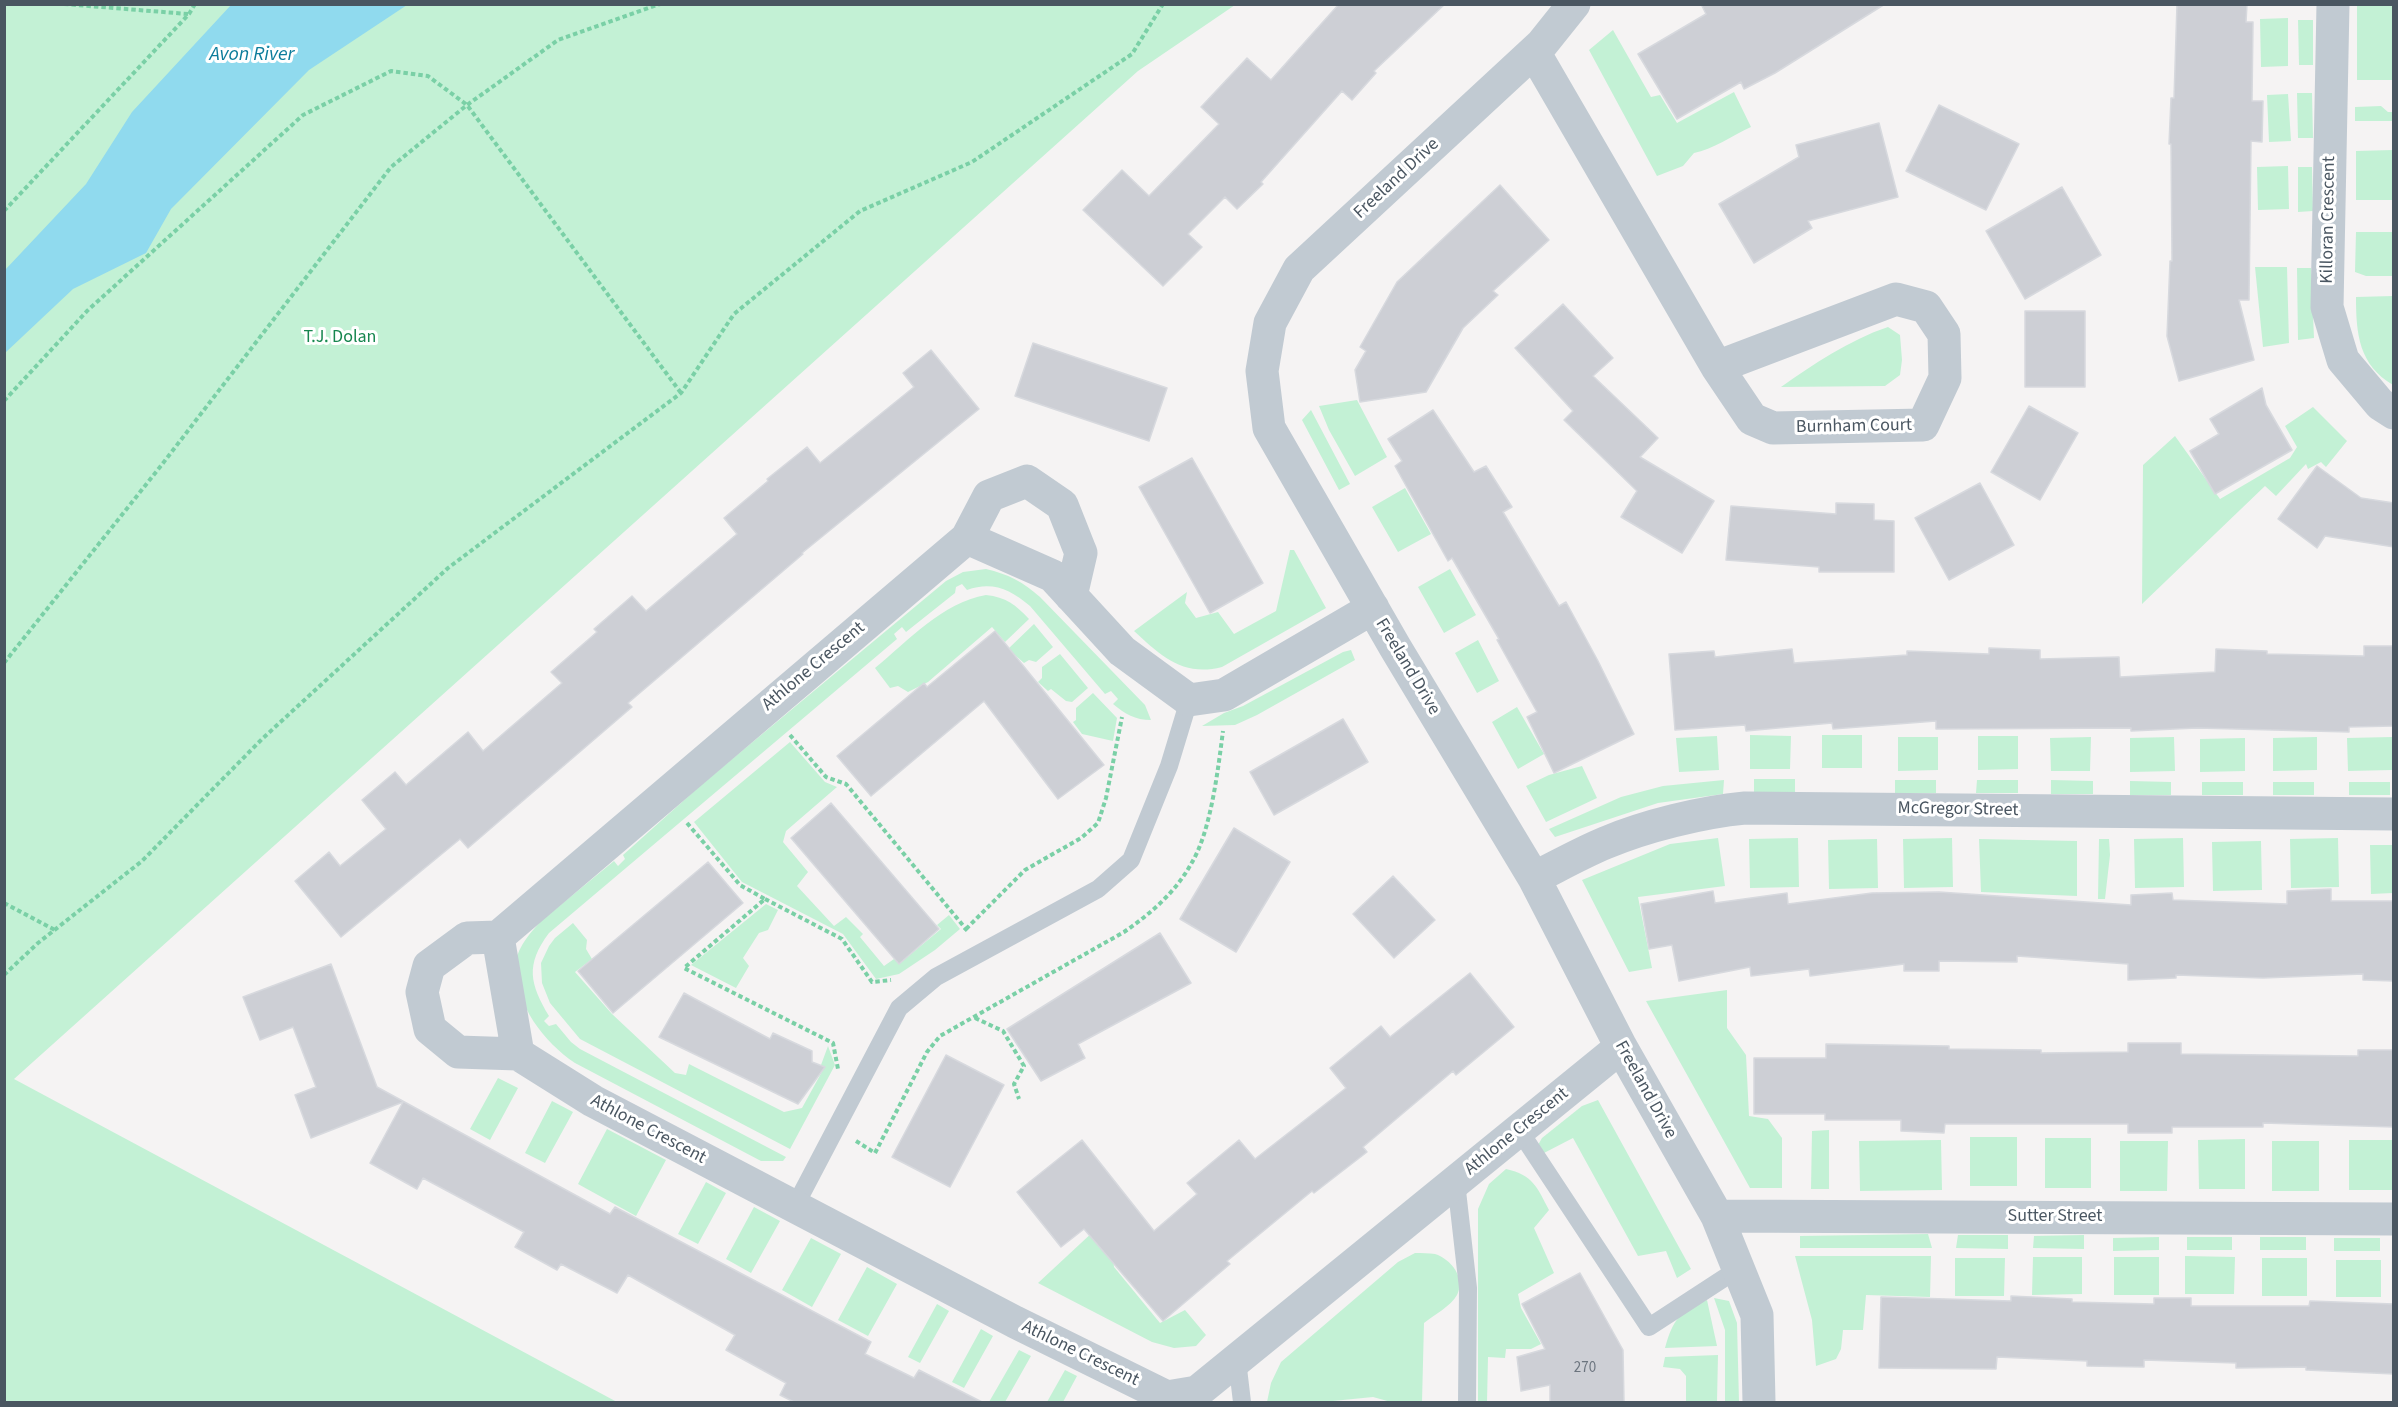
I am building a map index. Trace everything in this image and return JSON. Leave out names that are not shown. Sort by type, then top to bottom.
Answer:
[{"type":"street","name":"Freeland Drive","points":[[1574,4],[1534,52],[1299,269],[1270,323],[1262,371],[1269,428],[1534,878],[1621,1047],[1717,1216],[1756,1315],[1759,1402]]},
{"type":"street","name":"Killoran Crescent","points":[[2333,4],[2327,307],[2343,360],[2380,404],[2394,413]]},
{"type":"street","name":"Burnham Court","points":[[1534,52],[1717,366],[1752,419],[1773,429],[1923,425],[1945,378],[1944,334],[1926,307],[1896,299],[1717,366]]},
{"type":"street","name":"Athlone Crescent","points":[[498,937],[967,538],[989,496],[1027,481],[1062,505],[1081,554],[1071,596]]},
{"type":"street","points":[[967,538],[1053,576],[1122,651],[1189,700],[1224,695],[1373,608]]},
{"type":"street","name":"McGregor Street","points":[[1534,878],[1605,843],[1644,829],[1745,808],[2394,814]]},
{"type":"street","points":[[498,937],[518,1054],[458,1052],[430,1029],[422,992],[429,966],[466,939],[498,937]]},
{"type":"street","name":"Athlone Crescent","points":[[518,1054],[593,1101],[794,1208],[1015,1322],[1167,1397],[1197,1392],[1621,1047]]},
{"type":"street","name":"Sutter Street","points":[[1717,1216],[2394,1220]]},
{"type":"lane","points":[[794,1208],[898,1008],[936,976],[1098,889],[1131,860],[1169,766],[1189,700]]},
{"type":"lane","points":[[1519,1130],[1649,1326],[1738,1269]]},
{"type":"lane","points":[[1456,1182],[1468,1288],[1467,1402]]},
{"type":"lane","points":[[1237,1360],[1242,1402]]},
{"type":"path","points":[[64,4],[189,14]]},
{"type":"path","points":[[4,212],[189,14],[195,4]]},
{"type":"path","points":[[4,663],[160,467],[391,167],[468,105],[558,39],[660,4]]},
{"type":"path","points":[[4,975],[55,930],[142,861],[262,739],[448,568],[681,393],[734,314],[860,211],[972,162],[1132,54],[1163,4]]},
{"type":"path","points":[[4,400],[87,311],[303,115],[391,71],[428,76],[468,105],[681,393]]},
{"type":"path","points":[[961,933],[1025,870],[1081,838],[1098,823],[1106,798],[1122,717]]},
{"type":"path","points":[[850,1137],[875,1153],[927,1052],[940,1036],[1124,932],[1149,915],[1172,891],[1192,863],[1206,824],[1223,731]]},
{"type":"path","points":[[790,735],[826,777],[846,784],[966,929]]},
{"type":"path","points":[[687,823],[740,885],[842,939],[872,982],[896,980]]},
{"type":"path","points":[[765,899],[684,968],[834,1043],[838,1068],[833,1078]]},
{"type":"path","points":[[4,903],[55,930]]},
{"type":"path","points":[[974,1017],[1003,1031],[1024,1066],[1014,1084],[1019,1099]]},
{"type":"green space","name":"T.J. Dolan","points":[[5,5],[1235,5],[1138,71],[14,1079],[617,1402],[5,1402]]},
{"type":"green space","points":[[2357,5],[2393,5],[2393,80],[2357,80]]},
{"type":"green space","points":[[2288,18],[2288,66],[2261,67],[2260,19]]},
{"type":"green space","points":[[2298,20],[2313,20],[2313,65],[2299,65]]},
{"type":"green space","points":[[1613,30],[1651,97],[1660,95],[1677,123],[1734,92],[1751,127],[1715,146],[1694,153],[1683,166],[1657,176],[1589,50]]},
{"type":"green space","points":[[2297,93],[2312,93],[2313,138],[2298,138]]},
{"type":"green space","points":[[2288,94],[2291,141],[2269,142],[2267,95]]},
{"type":"green space","points":[[2381,106],[2388,112],[2393,112],[2393,121],[2355,121],[2355,107]]},
{"type":"green space","points":[[2393,150],[2393,200],[2356,200],[2356,151]]},
{"type":"green space","points":[[2288,166],[2289,209],[2258,210],[2257,167]]},
{"type":"green space","points":[[2298,167],[2312,167],[2313,211],[2298,212]]},
{"type":"green space","points":[[2356,232],[2393,232],[2393,276],[2366,276],[2355,272]]},
{"type":"green space","points":[[2255,267],[2287,267],[2289,343],[2263,347]]},
{"type":"green space","points":[[2297,268],[2311,268],[2314,338],[2298,340]]},
{"type":"green space","points":[[2394,296],[2393,385],[2373,368],[2366,358],[2357,324],[2356,297]]},
{"type":"green space","points":[[1888,327],[1900,335],[1902,360],[1900,375],[1885,386],[1781,387],[1819,361]]},
{"type":"green space","points":[[1357,400],[1387,457],[1355,476],[1329,430],[1319,406]]},
{"type":"green space","points":[[2313,407],[2347,441],[2326,467],[2321,462],[2308,469],[2306,464],[2276,496],[2265,486],[2142,604],[2143,465],[2175,436],[2220,499],[2290,458],[2297,447],[2285,426]]},
{"type":"green space","points":[[1311,410],[1350,484],[1339,490],[1302,420]]},
{"type":"green space","points":[[1405,488],[1431,534],[1398,552],[1372,507]]},
{"type":"green space","points":[[1290,550],[1294,550],[1326,608],[1222,667],[1196,669],[1184,667],[1163,656],[1134,631],[1187,592],[1185,603],[1196,618],[1218,612],[1234,634],[1276,611]]},
{"type":"green space","points":[[986,569],[1015,579],[1040,597],[1145,705],[1151,720],[1130,716],[1113,704],[1118,699],[1111,691],[1105,694],[1023,600],[1000,588],[985,586],[967,590],[962,584],[956,587],[955,593],[906,632],[902,627],[894,634],[897,639],[549,933],[536,955],[533,965],[534,984],[549,1016],[544,1021],[549,1026],[556,1024],[580,1049],[786,1157],[783,1161],[761,1161],[575,1063],[564,1054],[542,1033],[534,1021],[520,994],[517,980],[518,953],[541,921],[614,861],[618,866],[625,859],[623,855],[701,785],[946,581],[963,572]]},
{"type":"green space","points":[[1450,569],[1476,615],[1444,633],[1418,587]]},
{"type":"green space","points":[[986,595],[1010,602],[1029,619],[1005,642],[992,627],[928,682],[908,692],[898,686],[890,688],[875,668],[941,614],[970,599]]},
{"type":"green space","points":[[1034,624],[1053,647],[1036,662],[1029,660],[1024,663],[1008,649]]},
{"type":"green space","points":[[1478,640],[1499,681],[1477,693],[1455,653]]},
{"type":"green space","points":[[1351,650],[1355,660],[1257,715],[1235,725],[1202,726],[1343,652]]},
{"type":"green space","points":[[1060,654],[1088,688],[1072,702],[1066,701],[1051,689],[1048,691],[1038,682],[1042,678],[1042,667]]},
{"type":"green space","points":[[1093,693],[1117,718],[1113,741],[1082,734],[1073,722],[1076,720],[1076,708]]},
{"type":"green space","points":[[1517,707],[1544,754],[1518,769],[1492,722]]},
{"type":"green space","points":[[1750,735],[1791,736],[1790,769],[1750,769]]},
{"type":"green space","points":[[1822,735],[1862,735],[1862,768],[1822,768]]},
{"type":"green space","points":[[1717,736],[1719,770],[1679,772],[1676,738]]},
{"type":"green space","points":[[1978,736],[2018,736],[2018,769],[1978,770]]},
{"type":"green space","points":[[1898,737],[1938,737],[1938,770],[1898,771]]},
{"type":"green space","points":[[2091,737],[2090,771],[2051,771],[2050,738]]},
{"type":"green space","points":[[2174,737],[2175,771],[2130,772],[2130,738]]},
{"type":"green space","points":[[2317,737],[2317,770],[2273,771],[2273,738]]},
{"type":"green space","points":[[2392,737],[2392,770],[2348,771],[2347,738]]},
{"type":"green space","points":[[2245,738],[2245,771],[2200,772],[2200,739]]},
{"type":"green space","points":[[790,742],[825,782],[837,787],[786,831],[783,842],[808,872],[797,886],[834,926],[846,917],[863,934],[860,937],[884,966],[894,959],[899,964],[941,929],[937,925],[949,915],[960,929],[935,950],[899,974],[876,979],[843,934],[742,882],[694,822]]},
{"type":"green space","points":[[1582,766],[1597,798],[1546,822],[1526,786],[1549,775]]},
{"type":"green space","points":[[1754,779],[1795,779],[1795,792],[1754,792]]},
{"type":"green space","points":[[1724,780],[1723,794],[1658,803],[1555,837],[1549,829],[1621,797],[1663,786]]},
{"type":"green space","points":[[1895,780],[1936,780],[1936,793],[1895,793]]},
{"type":"green space","points":[[1977,780],[2018,780],[2018,793],[1976,793]]},
{"type":"green space","points":[[2051,780],[2093,781],[2093,794],[2051,794]]},
{"type":"green space","points":[[2130,781],[2171,782],[2171,795],[2130,795]]},
{"type":"green space","points":[[2202,782],[2243,782],[2243,795],[2202,795]]},
{"type":"green space","points":[[2273,782],[2314,782],[2314,795],[2273,795]]},
{"type":"green space","points":[[2349,782],[2390,782],[2390,795],[2349,795]]},
{"type":"green space","points":[[1718,838],[1725,886],[1638,897],[1652,968],[1629,972],[1582,880],[1670,844]]},
{"type":"green space","points":[[1798,838],[1799,887],[1750,888],[1749,839]]},
{"type":"green space","points":[[1952,838],[1953,887],[1904,888],[1903,839]]},
{"type":"green space","points":[[2183,838],[2184,887],[2135,888],[2134,839]]},
{"type":"green space","points":[[2338,838],[2339,887],[2291,888],[2290,839]]},
{"type":"green space","points":[[1877,839],[1878,888],[1829,889],[1828,840]]},
{"type":"green space","points":[[1979,839],[2077,841],[2077,896],[1981,892]]},
{"type":"green space","points":[[2099,839],[2109,839],[2110,855],[2105,899],[2098,899]]},
{"type":"green space","points":[[2261,841],[2262,890],[2213,891],[2212,842]]},
{"type":"green space","points":[[2370,845],[2393,845],[2393,893],[2371,894]]},
{"type":"green space","points":[[766,904],[778,910],[768,930],[759,933],[743,958],[749,966],[736,988],[691,965]]},
{"type":"green space","points":[[573,923],[587,940],[586,949],[592,959],[575,972],[612,1014],[675,1073],[686,1075],[689,1064],[784,1112],[802,1108],[824,1068],[821,1065],[828,1046],[835,1065],[790,1149],[580,1039],[550,1003],[542,983],[541,963],[549,946]]},
{"type":"green space","points":[[1727,990],[1727,1028],[1746,1055],[1749,1116],[1768,1119],[1782,1138],[1782,1188],[1750,1188],[1646,1001]]},
{"type":"green space","points":[[498,1078],[518,1088],[490,1140],[470,1129]]},
{"type":"green space","points":[[1598,1100],[1691,1269],[1677,1278],[1666,1251],[1638,1256],[1573,1138],[1542,1154],[1538,1145],[1542,1138],[1582,1106]]},
{"type":"green space","points":[[552,1101],[573,1112],[545,1163],[525,1153]]},
{"type":"green space","points":[[607,1129],[666,1160],[636,1216],[578,1184]]},
{"type":"green space","points":[[1829,1130],[1829,1189],[1811,1189],[1812,1131]]},
{"type":"green space","points":[[1970,1137],[2017,1137],[2017,1186],[1970,1186]]},
{"type":"green space","points":[[2045,1138],[2091,1138],[2091,1188],[2045,1188]]},
{"type":"green space","points":[[2245,1139],[2245,1189],[2199,1189],[2198,1140]]},
{"type":"green space","points":[[1941,1140],[1942,1190],[1860,1191],[1859,1141]]},
{"type":"green space","points":[[2349,1140],[2393,1140],[2393,1190],[2349,1190]]},
{"type":"green space","points":[[2120,1141],[2168,1141],[2167,1191],[2120,1191]]},
{"type":"green space","points":[[2272,1141],[2319,1141],[2319,1191],[2272,1191]]},
{"type":"green space","points":[[1506,1169],[1522,1175],[1533,1183],[1549,1210],[1534,1228],[1554,1273],[1518,1294],[1521,1308],[1541,1344],[1531,1349],[1506,1349],[1505,1358],[1488,1357],[1487,1402],[1478,1402],[1478,1209],[1489,1184]]},
{"type":"green space","points":[[706,1182],[726,1193],[698,1244],[678,1234]]},
{"type":"green space","points":[[754,1207],[780,1221],[751,1273],[726,1259]]},
{"type":"green space","points":[[1109,1217],[1114,1267],[1160,1323],[1185,1310],[1206,1335],[1196,1346],[1174,1348],[1152,1342],[1038,1283]]},
{"type":"green space","points":[[1928,1234],[1932,1248],[1800,1248],[1800,1236]]},
{"type":"green space","points":[[1958,1235],[2008,1235],[2008,1249],[1956,1248]]},
{"type":"green space","points":[[2084,1235],[2084,1249],[2033,1248],[2034,1236]]},
{"type":"green space","points":[[2159,1237],[2159,1250],[2113,1251],[2113,1238]]},
{"type":"green space","points":[[2187,1237],[2232,1237],[2232,1250],[2187,1250]]},
{"type":"green space","points":[[2260,1237],[2306,1237],[2306,1250],[2260,1250]]},
{"type":"green space","points":[[811,1238],[841,1254],[812,1307],[782,1290]]},
{"type":"green space","points":[[2334,1238],[2380,1238],[2380,1251],[2334,1251]]},
{"type":"green space","points":[[1415,1253],[1441,1256],[1455,1270],[1460,1282],[1457,1295],[1447,1307],[1424,1323],[1422,1402],[1391,1402],[1373,1397],[1323,1402],[1267,1402],[1271,1383],[1281,1362],[1398,1262]]},
{"type":"green space","points":[[1795,1256],[1931,1256],[1930,1297],[1866,1295],[1863,1330],[1843,1330],[1841,1349],[1836,1359],[1816,1366],[1812,1320]]},
{"type":"green space","points":[[2185,1256],[2235,1257],[2234,1294],[2185,1294]]},
{"type":"green space","points":[[2033,1257],[2082,1257],[2082,1294],[2032,1295]]},
{"type":"green space","points":[[2114,1257],[2159,1257],[2159,1295],[2114,1295]]},
{"type":"green space","points":[[1955,1258],[2005,1258],[2004,1296],[1955,1296]]},
{"type":"green space","points":[[2262,1258],[2307,1258],[2307,1296],[2262,1296]]},
{"type":"green space","points":[[2336,1260],[2381,1260],[2381,1297],[2336,1297]]},
{"type":"green space","points":[[867,1267],[897,1284],[868,1336],[838,1320]]},
{"type":"green space","points":[[1714,1298],[1729,1301],[1737,1323],[1739,1402],[1725,1402],[1725,1330]]},
{"type":"green space","points":[[1707,1300],[1717,1346],[1665,1348],[1678,1318],[1690,1308]]},
{"type":"green space","points":[[937,1304],[949,1311],[920,1363],[908,1357]]},
{"type":"green space","points":[[981,1329],[993,1336],[964,1388],[952,1382]]},
{"type":"green space","points":[[1019,1350],[1031,1356],[1005,1402],[989,1402]]},
{"type":"green space","points":[[1718,1355],[1717,1402],[1686,1402],[1686,1376],[1680,1369],[1663,1367],[1665,1357]]},
{"type":"green space","points":[[1065,1370],[1077,1376],[1063,1402],[1047,1402]]},
{"type":"water","name":"Avon River","points":[[231,5],[407,5],[309,70],[171,209],[146,253],[73,289],[5,353],[5,270],[86,184],[132,112]]},
{"type":"building","points":[[1339,4],[1445,4],[1374,71],[1376,73],[1352,100],[1342,91],[1261,182],[1263,184],[1237,209],[1225,197],[1188,234],[1202,247],[1163,286],[1083,210],[1122,170],[1149,196],[1219,124],[1201,107],[1247,58],[1271,80]]},
{"type":"building","points":[[1701,4],[1885,4],[1775,73],[1744,89],[1741,82],[1677,119],[1638,54],[1706,14]]},
{"type":"building","points":[[2177,4],[2247,4],[2246,22],[2253,22],[2252,101],[2263,101],[2262,142],[2251,141],[2249,300],[2239,300],[2254,360],[2179,381],[2167,336],[2170,261],[2172,261],[2171,144],[2169,144],[2171,98],[2174,98]]},
{"type":"building","points":[[1939,105],[2019,144],[1986,210],[1906,171]]},
{"type":"building","points":[[1879,123],[1898,197],[1808,221],[1812,228],[1754,263],[1719,204],[1799,157],[1796,145]]},
{"type":"building","points":[[1500,185],[1549,240],[1493,291],[1498,295],[1463,328],[1426,392],[1360,402],[1355,370],[1366,351],[1360,347],[1397,282]]},
{"type":"building","points":[[2062,187],[2101,255],[2025,299],[1986,231]]},
{"type":"building","points":[[1563,304],[1613,358],[1593,376],[1658,438],[1640,457],[1714,501],[1682,553],[1621,517],[1637,491],[1564,420],[1573,411],[1515,348]]},
{"type":"building","points":[[2025,311],[2085,311],[2085,387],[2025,387]]},
{"type":"building","points":[[1033,343],[1167,388],[1149,441],[1015,396]]},
{"type":"building","points":[[931,350],[979,409],[802,553],[628,703],[632,707],[468,848],[460,839],[341,937],[295,881],[329,852],[340,866],[386,829],[362,800],[395,772],[406,785],[468,732],[483,751],[562,683],[551,672],[597,632],[594,629],[632,596],[646,611],[737,534],[724,518],[807,447],[820,463],[914,387],[903,373]]},
{"type":"building","points":[[2262,388],[2266,405],[2292,450],[2215,494],[2190,451],[2219,434],[2210,419]]},
{"type":"building","points":[[2029,406],[2078,433],[2040,500],[1991,472]]},
{"type":"building","points":[[1433,410],[1474,472],[1486,466],[1512,507],[1503,512],[1559,606],[1566,602],[1634,734],[1554,773],[1527,717],[1537,712],[1497,640],[1499,639],[1452,558],[1448,561],[1395,466],[1402,461],[1388,439]]},
{"type":"building","points":[[1192,458],[1263,583],[1210,613],[1139,487]]},
{"type":"building","points":[[2317,466],[2361,498],[2394,503],[2394,547],[2325,536],[2317,548],[2278,519]]},
{"type":"building","points":[[1980,483],[2014,545],[1949,580],[1915,518]]},
{"type":"building","points":[[1836,503],[1874,504],[1874,520],[1894,521],[1894,572],[1819,572],[1819,567],[1726,560],[1731,506],[1836,514]]},
{"type":"building","points":[[995,631],[1104,765],[1058,799],[984,701],[871,796],[837,756],[924,683],[927,687]]},
{"type":"building","points":[[2364,646],[2394,646],[2394,726],[2349,727],[2349,732],[2197,728],[2131,731],[2131,728],[1936,729],[1936,721],[1833,729],[1832,723],[1746,731],[1745,725],[1675,730],[1669,654],[1714,651],[1715,657],[1792,649],[1794,663],[1907,655],[1907,651],[1989,654],[1989,648],[2040,650],[2040,659],[2119,657],[2120,677],[2215,672],[2216,649],[2267,651],[2267,654],[2364,656]]},
{"type":"building","points":[[1343,719],[1368,762],[1274,815],[1250,772]]},
{"type":"building","points":[[831,803],[939,929],[899,964],[791,838]]},
{"type":"building","points":[[1234,828],[1290,862],[1236,952],[1180,919]]},
{"type":"building","points":[[708,862],[743,903],[613,1013],[578,971]]},
{"type":"building","points":[[1393,876],[1435,920],[1394,958],[1353,914]]},
{"type":"building","points":[[2331,889],[2331,901],[2394,901],[2394,981],[2363,980],[2363,974],[2263,978],[2176,975],[2176,978],[2128,980],[2128,964],[2017,956],[2017,962],[1939,961],[1939,971],[1904,971],[1904,964],[1810,976],[1809,969],[1751,976],[1750,967],[1679,981],[1672,945],[1649,949],[1641,904],[1713,891],[1715,903],[1787,893],[1788,904],[1872,893],[1939,892],[2131,905],[2131,895],[2172,893],[2173,900],[2287,904],[2287,891]]},
{"type":"building","points":[[1160,933],[1191,983],[1078,1044],[1085,1058],[1041,1081],[1007,1029]]},
{"type":"building","points":[[331,964],[377,1087],[610,1214],[615,1207],[871,1342],[865,1354],[914,1378],[919,1370],[982,1402],[794,1402],[780,1395],[786,1383],[726,1350],[735,1335],[628,1275],[617,1293],[561,1264],[557,1270],[515,1247],[524,1232],[423,1178],[417,1189],[370,1163],[403,1102],[311,1138],[295,1095],[316,1087],[293,1027],[260,1040],[243,997]]},
{"type":"building","points":[[1470,973],[1514,1027],[1456,1075],[1453,1071],[1363,1147],[1367,1152],[1314,1193],[1312,1191],[1227,1261],[1230,1264],[1163,1321],[1084,1229],[1061,1247],[1017,1192],[1082,1140],[1154,1231],[1197,1194],[1187,1183],[1239,1140],[1255,1159],[1346,1088],[1330,1068],[1381,1026],[1390,1037]]},
{"type":"building","points":[[684,993],[770,1039],[773,1033],[812,1051],[812,1062],[825,1067],[798,1104],[659,1037]]},
{"type":"building","points":[[2128,1043],[2181,1043],[2181,1054],[2358,1056],[2358,1050],[2394,1050],[2394,1127],[2263,1123],[2263,1127],[2172,1127],[2172,1133],[2128,1133],[2128,1124],[1945,1124],[1944,1133],[1901,1131],[1901,1120],[1825,1120],[1825,1114],[1754,1114],[1754,1058],[1826,1058],[1826,1044],[1949,1046],[1949,1049],[2041,1050],[2041,1053],[2128,1052]]},
{"type":"building","points":[[946,1055],[1004,1085],[950,1187],[892,1157]]},
{"type":"building","points":[[1580,1273],[1623,1350],[1624,1402],[1550,1402],[1550,1385],[1521,1391],[1517,1357],[1545,1349],[1522,1304]]},
{"type":"building","points":[[2011,1296],[2072,1299],[2072,1302],[2154,1304],[2154,1298],[2191,1298],[2191,1306],[2309,1306],[2310,1301],[2394,1304],[2394,1374],[2306,1370],[2306,1367],[2236,1368],[2236,1363],[2144,1360],[2144,1367],[2087,1366],[2087,1361],[1997,1357],[1996,1369],[1879,1368],[1881,1297],[2011,1301]]}]
